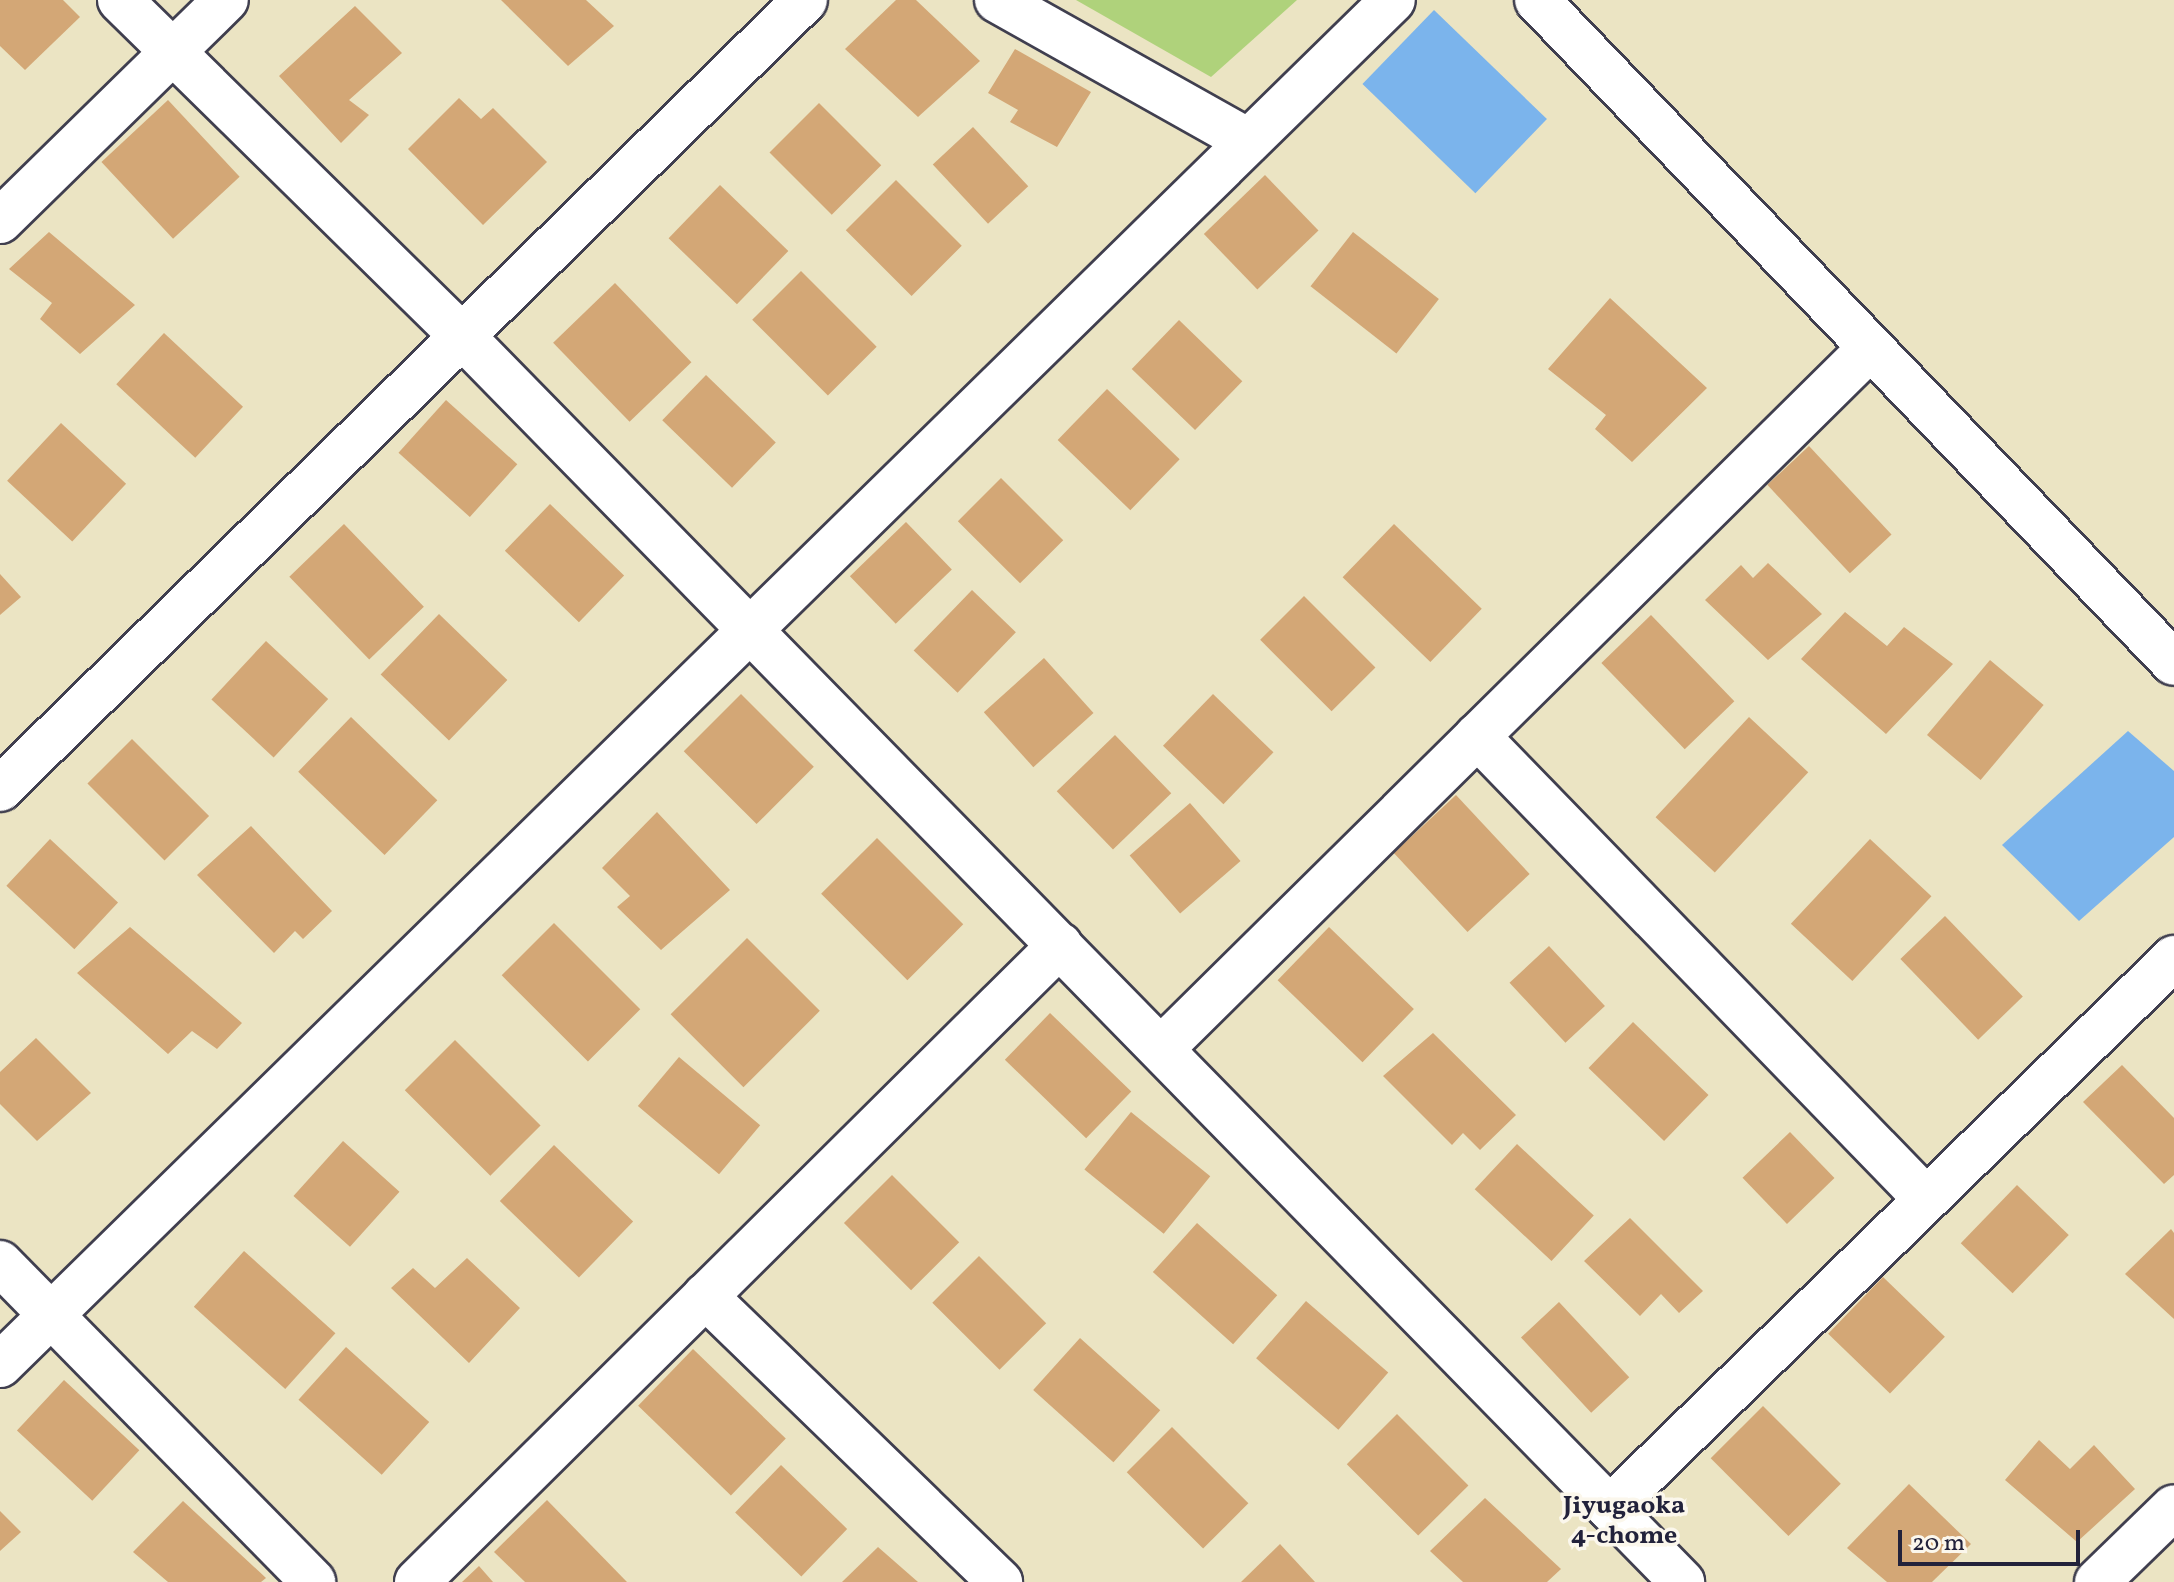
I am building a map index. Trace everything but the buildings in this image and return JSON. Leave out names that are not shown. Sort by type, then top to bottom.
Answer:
[{"type":"street","points":[[120,0],[462,336],[1682,1582]]},
{"type":"street","points":[[0,221],[226,0]]},
{"type":"street","points":[[0,789],[805,0]]},
{"type":"street","points":[[997,0],[1248,141]]},
{"type":"street","points":[[0,1365],[1393,0]]},
{"type":"street","points":[[1537,0],[2174,663]]},
{"type":"street","points":[[1161,1049],[1870,348]]},
{"type":"street","points":[[1477,736],[1925,1198]]},
{"type":"street","points":[[417,1582],[1060,945]]},
{"type":"street","points":[[1610,1508],[2174,958]]},
{"type":"street","points":[[0,1263],[313,1582]]},
{"type":"street","points":[[705,1296],[1000,1582]]},
{"type":"street","points":[[2097,1582],[2174,1507]]},
{"type":"green space","points":[[1076,0],[1297,0],[1211,77]]},
{"type":"water","points":[[1434,10],[1547,119],[1475,193],[1362,84]]},
{"type":"water","points":[[2128,731],[2174,771],[2174,837],[2079,921],[2002,845]]},
{"type":"district","name":"Jiyugaoka 4-chome","points":[[1624,1522]]}]
